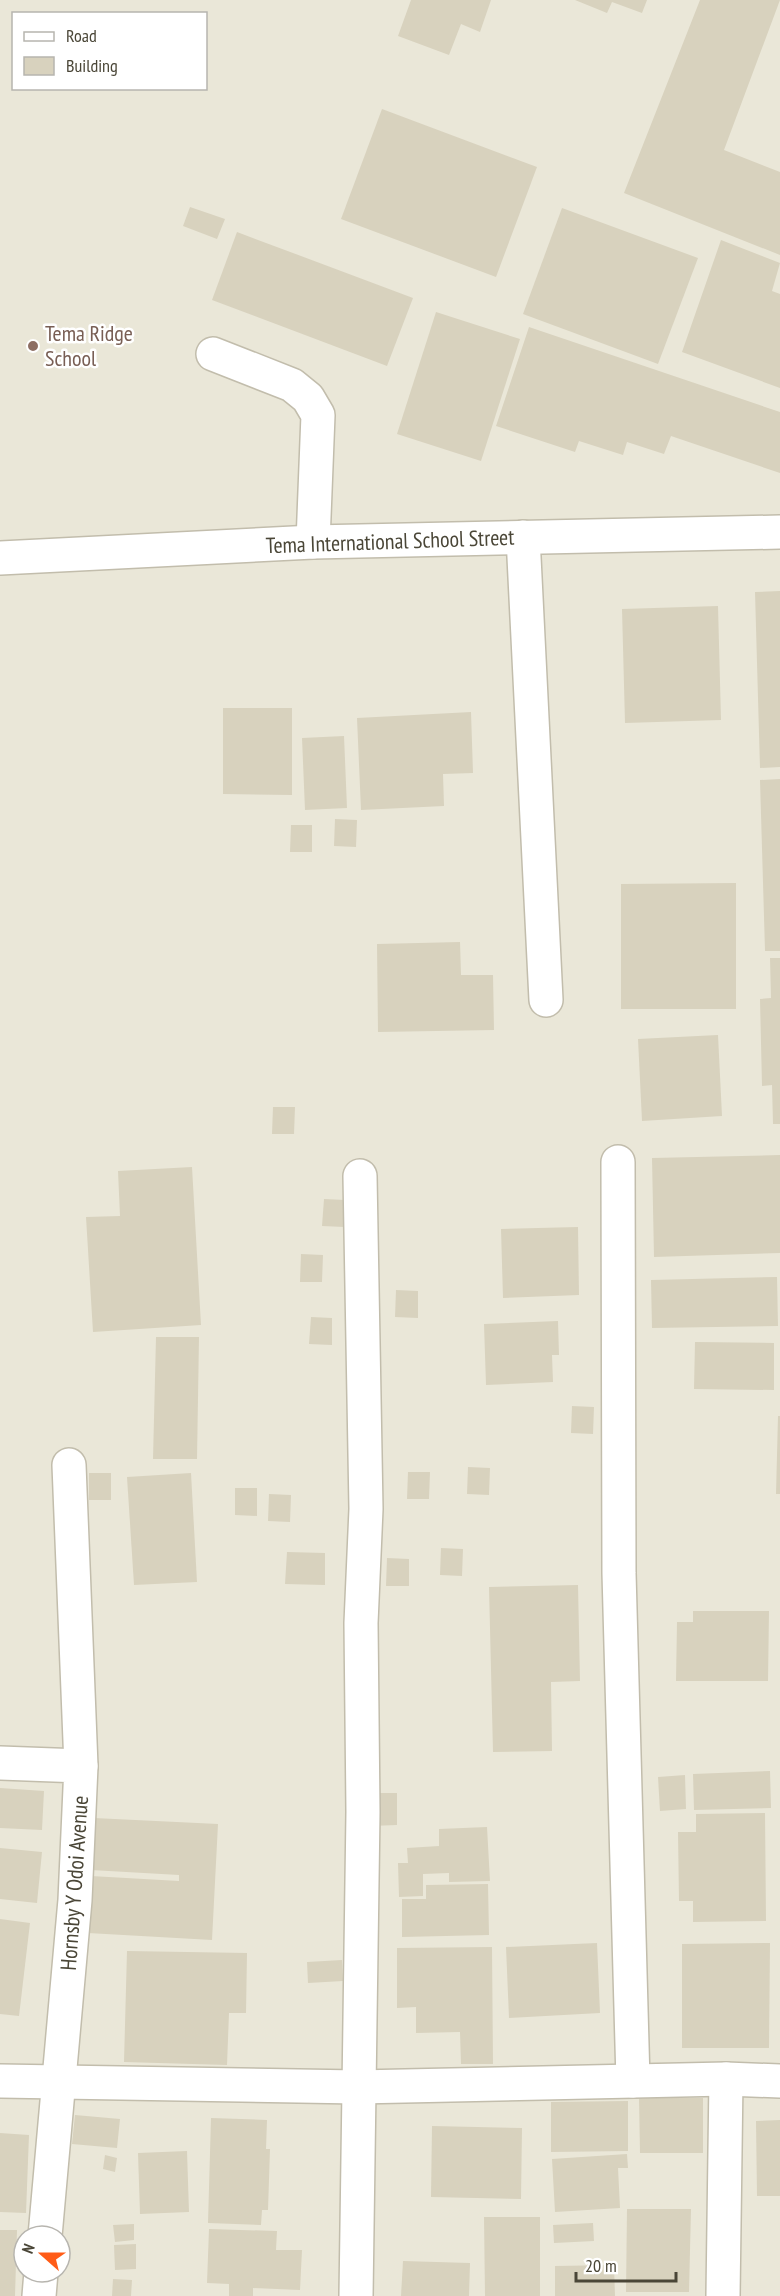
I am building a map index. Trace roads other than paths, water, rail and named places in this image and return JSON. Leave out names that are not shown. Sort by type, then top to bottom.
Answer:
[{"type":"street","points":[[213,354],[292,386],[308,398],[318,415],[313,542]]},
{"type":"street","name":"Tema International School Street","points":[[0,558],[313,542],[780,532]]},
{"type":"street","points":[[523,537],[546,1000]]},
{"type":"street","points":[[618,1162],[619,1573],[633,2081]]},
{"type":"street","points":[[357,2296],[363,1812],[361,1623],[366,1509],[360,1176]]},
{"type":"street","points":[[69,1465],[81,1766]]},
{"type":"street","name":"Hornsby Y Odoi Avenue","points":[[0,1763],[81,1766],[75,1900],[46,2224]]},
{"type":"street","points":[[723,2296],[726,2079]]},
{"type":"street","points":[[0,2081],[358,2087],[726,2079],[780,2081]]},
{"type":"place","name":"Tema Ridge School","points":[[33,346]]}]
